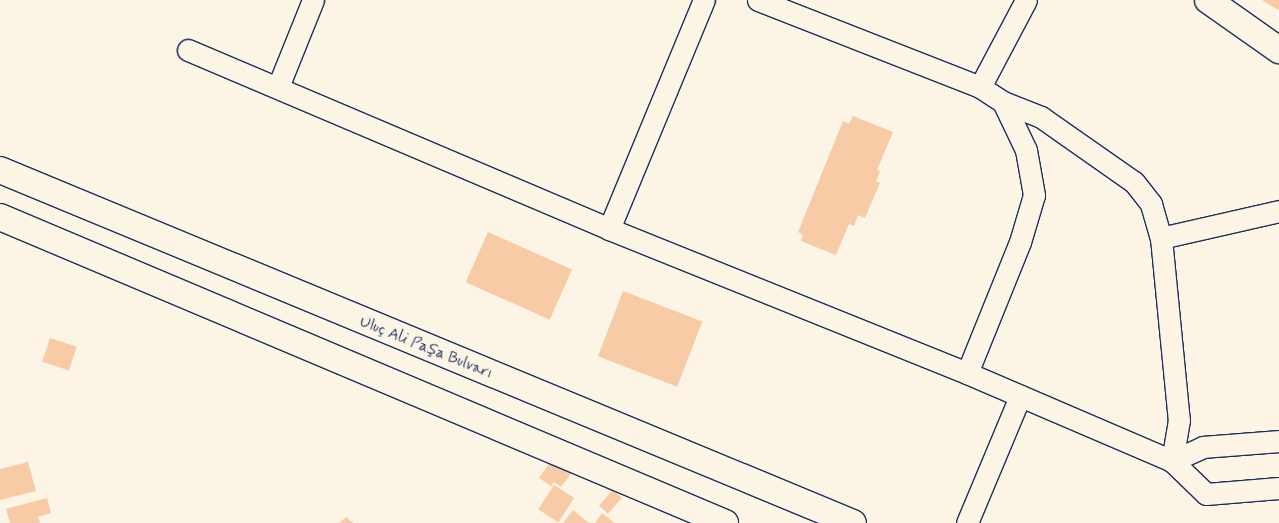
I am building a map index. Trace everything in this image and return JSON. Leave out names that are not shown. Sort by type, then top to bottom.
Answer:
[{"type":"street","points":[[278,87],[313,0]]},
{"type":"street","points":[[609,229],[704,0]]},
{"type":"street","points":[[758,0],[980,87],[1003,102],[1041,117],[1134,182],[1151,204],[1161,238],[1179,420],[1172,460]]},
{"type":"street","points":[[980,87],[1026,0]]},
{"type":"street","points":[[1208,0],[1279,50]]},
{"type":"street","points":[[188,50],[609,229],[967,372],[1172,460],[1206,494],[1279,488]]},
{"type":"street","points":[[967,372],[1020,242],[1034,195],[1026,150],[1003,102]]},
{"type":"street","name":"Uluç Ali Paşa Bulvarı","points":[[0,170],[853,523]]},
{"type":"street","points":[[1161,238],[1279,211]]},
{"type":"street","points":[[0,217],[725,523]]},
{"type":"street","points":[[967,523],[1020,396]]},
{"type":"street","points":[[1172,460],[1203,447],[1279,441]]},
{"type":"building","points":[[1262,0],[1279,0],[1278,10]]},
{"type":"building","points":[[853,116],[893,132],[877,170],[880,171],[876,181],[880,183],[865,218],[858,215],[854,226],[849,224],[836,255],[801,241],[803,235],[798,232],[843,121],[849,124]]},
{"type":"building","points":[[488,232],[572,269],[550,320],[466,282]]},
{"type":"building","points":[[623,291],[702,321],[677,387],[598,356]]},
{"type":"building","points":[[50,338],[77,347],[69,370],[42,362]]},
{"type":"building","points":[[553,458],[573,471],[561,487],[554,482],[551,486],[539,478]]},
{"type":"building","points":[[28,462],[36,491],[0,500],[0,469]]},
{"type":"building","points":[[554,485],[574,498],[558,522],[538,509]]},
{"type":"building","points":[[613,490],[622,498],[608,514],[599,506]]},
{"type":"building","points":[[47,498],[51,513],[38,517],[40,523],[10,523],[6,509]]},
{"type":"building","points":[[573,510],[589,523],[563,523]]},
{"type":"building","points":[[602,513],[615,523],[595,523]]},
{"type":"building","points":[[346,517],[353,523],[339,523],[344,519]]}]
